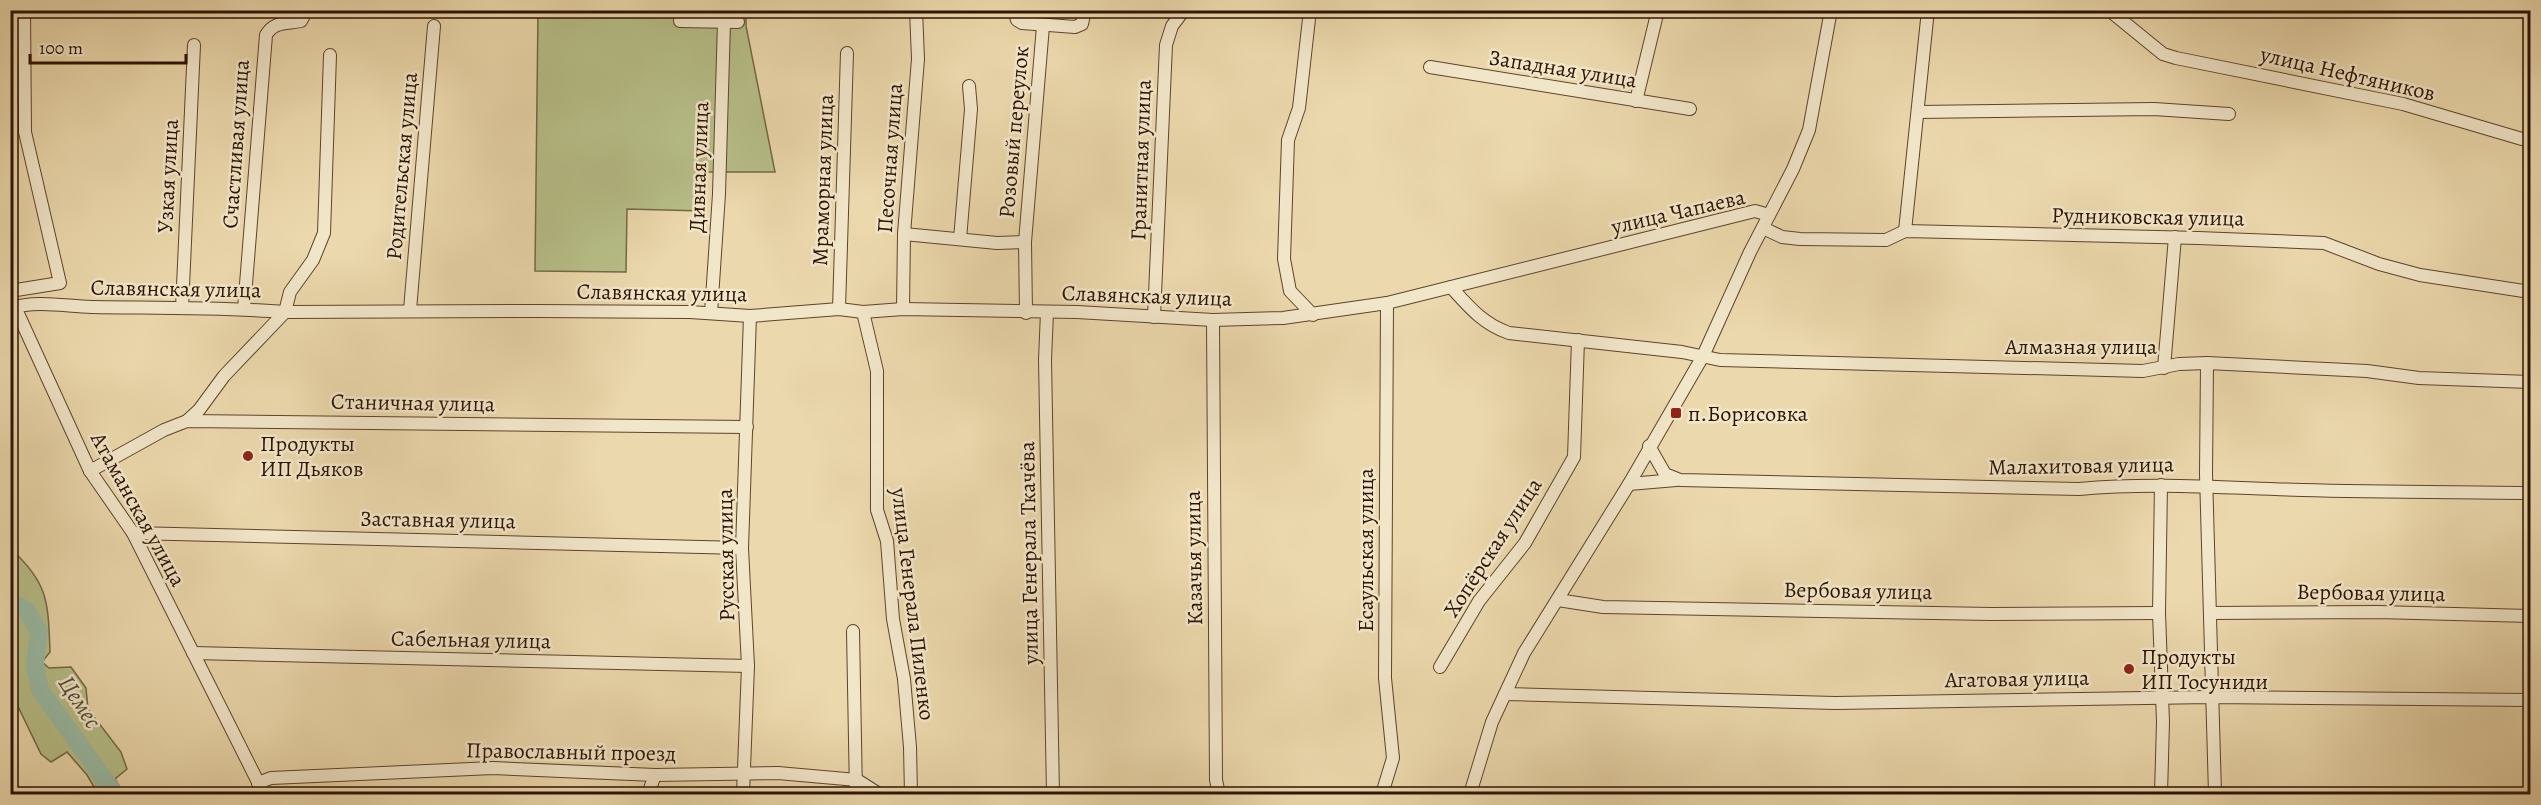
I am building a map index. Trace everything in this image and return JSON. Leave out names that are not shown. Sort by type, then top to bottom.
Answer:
[{"type":"street","points":[[10,291],[60,284],[25,132],[24,10]]},
{"type":"street","name":"Песочная улица","points":[[903,309],[904,234],[918,59],[916,10]]},
{"type":"street","points":[[1014,10],[1017,20],[1043,26],[1075,27],[1082,24],[1085,10]]},
{"type":"street","name":"Гранитная улица","points":[[1154,317],[1166,45],[1172,26],[1184,10]]},
{"type":"street","points":[[1311,10],[1299,108],[1288,140],[1284,259],[1290,291],[1312,315]]},
{"type":"street","points":[[1636,101],[1658,10]]},
{"type":"street","name":"улица Чапаева","points":[[1387,303],[1755,211],[1769,215],[1809,130],[1831,10]]},
{"type":"street","points":[[1905,231],[1928,10]]},
{"type":"street","name":"улица Нефтяников","points":[[2109,10],[2163,54],[2403,104],[2522,139]]},
{"type":"street","name":"Счастливая улица","points":[[244,309],[266,35],[270,27],[301,21],[307,11]]},
{"type":"street","points":[[680,16],[738,22]]},
{"type":"street","name":"Дивная улица","points":[[711,313],[719,194],[724,22]]},
{"type":"street","name":"Родительская улица","points":[[410,310],[434,26]]},
{"type":"street","name":"Розовый переулок","points":[[1026,313],[1025,242],[1043,26]]},
{"type":"street","name":"Узкая улица","points":[[182,308],[194,45]]},
{"type":"street","name":"Мраморная улица","points":[[839,309],[847,53]]},
{"type":"street","points":[[187,420],[199,410],[224,376],[285,312],[290,292],[312,260],[324,233],[330,55]]},
{"type":"street","name":"Западная улица","points":[[1430,67],[1690,109]]},
{"type":"street","points":[[960,239],[971,110],[969,86]]},
{"type":"street","points":[[1918,112],[2154,109],[2229,114]]},
{"type":"street","points":[[1470,795],[1483,747],[1524,652],[1629,484],[1703,356],[1769,215]]},
{"type":"street","name":"Рудниковская улица","points":[[1762,228],[1782,237],[1800,239],[1886,240],[1905,231],[2324,243],[2379,264],[2420,275],[2530,292]]},
{"type":"street","points":[[904,234],[997,243],[1025,242]]},
{"type":"street","points":[[2164,368],[2175,237]]},
{"type":"street","name":"Алмазная улица","points":[[1451,287],[1474,314],[1491,327],[1509,333],[1578,340],[1720,360],[2143,371],[2179,364],[2207,363],[2367,371],[2419,378],[2530,382]]},
{"type":"street","name":"Славянская улица","points":[[13,308],[33,302],[77,307],[244,309],[285,312],[410,310],[711,313],[750,316],[839,309],[863,312],[903,309],[1047,312],[1213,320],[1312,315],[1387,303]]},
{"type":"street","name":"Есаульская улица","points":[[1382,795],[1393,758],[1385,678],[1387,303]]},
{"type":"street","name":"Атаманская улица","points":[[13,308],[90,471],[133,533],[261,789]]},
{"type":"street","name":"улица Генерала Пиленко","points":[[863,312],[877,371],[877,510],[887,541],[892,619],[904,679],[911,795]]},
{"type":"street","name":"улица Генерала Ткачёва","points":[[1047,312],[1045,360],[1053,795]]},
{"type":"street","name":"Русская улица","points":[[743,795],[748,666],[742,548],[750,316]]},
{"type":"street","name":"Казачья улица","points":[[1213,320],[1216,780],[1219,795]]},
{"type":"street","name":"Хопёрская улица","points":[[1440,667],[1479,601],[1525,543],[1574,457],[1578,340]]},
{"type":"street","points":[[2207,363],[2206,486],[2215,795]]},
{"type":"street","name":"Станичная улица","points":[[90,471],[164,430],[187,420],[747,427]]},
{"type":"street","points":[[1649,446],[1665,474],[1680,480]]},
{"type":"street","name":"Малахитовая улица","points":[[1629,484],[1680,480],[2079,489],[2133,484],[2530,493]]},
{"type":"street","points":[[2161,485],[2159,613],[2161,795]]},
{"type":"street","name":"Заставная улица","points":[[133,533],[742,548]]},
{"type":"street","name":"Вербовая улица","points":[[1558,600],[1603,607],[1991,614],[2159,613]]},
{"type":"street","name":"Вербовая улица","points":[[2211,613],[2378,612],[2530,616]]},
{"type":"street","points":[[853,631],[856,795]]},
{"type":"street","name":"Сабельная улица","points":[[193,653],[748,666]]},
{"type":"street","name":"Агатовая улица","points":[[1505,694],[1835,703],[2161,697],[2530,700]]},
{"type":"street","name":"Православный проезд","points":[[261,789],[271,778],[493,768],[655,775],[778,773],[857,780],[879,795]]},
{"type":"street","points":[[648,795],[655,775]]},
{"type":"green space","points":[[538,11],[746,11],[746,26],[775,172],[704,172],[703,211],[627,209],[626,272],[535,271]]},
{"type":"green space","points":[[11,549],[33,573],[44,595],[50,652],[42,662],[49,668],[71,667],[86,688],[88,709],[121,752],[127,769],[115,779],[124,794],[98,794],[87,775],[67,752],[51,762],[41,754],[11,692]]},
{"type":"waterway","name":"Цемес","points":[[10,601],[27,611],[39,632],[35,664],[40,690],[115,794]]},
{"type":"place","name":"п.Борисовка","points":[[1676,413]]},
{"type":"place","name":"Продукты ИП Дьяков","points":[[248,456]]},
{"type":"place","name":"Продукты ИП Тосуниди","points":[[2129,669]]}]
